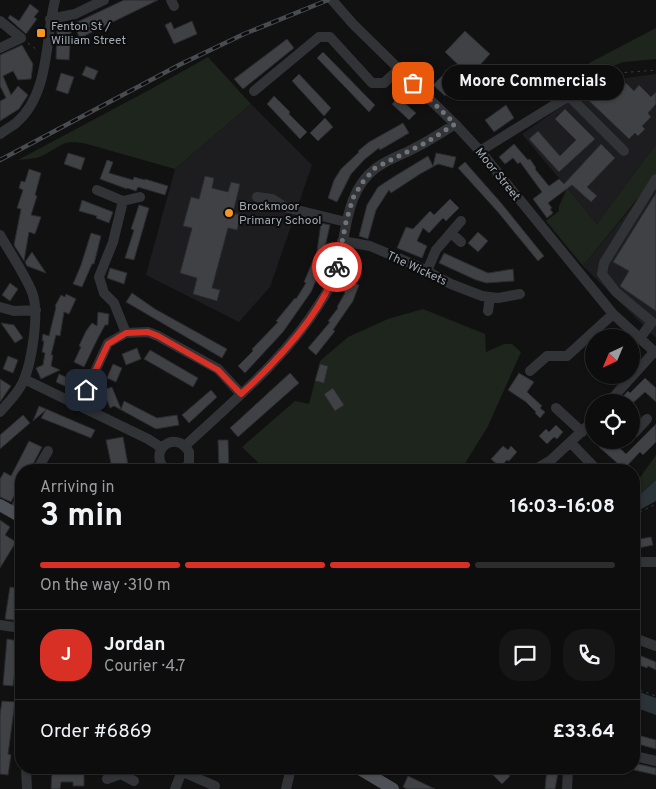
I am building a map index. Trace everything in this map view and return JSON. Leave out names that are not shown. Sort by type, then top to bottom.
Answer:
[{"type":"main road","points":[[0,505],[15,513]]},
{"type":"main road","points":[[368,774],[393,789]]},
{"type":"street","points":[[0,134],[17,122],[29,108],[38,90],[43,73],[50,19],[55,0]]},
{"type":"street","points":[[50,19],[75,14],[104,0]]},
{"type":"street","name":"Moor Street","points":[[335,3],[480,151],[613,314],[630,329]]},
{"type":"street","points":[[0,21],[21,38],[0,48]]},
{"type":"street","points":[[254,91],[319,37],[324,36],[330,37],[372,83],[384,83],[398,69]]},
{"type":"street","points":[[480,151],[569,96],[624,151]]},
{"type":"street","points":[[186,446],[291,343],[320,303],[336,269],[353,198],[362,183],[375,168],[427,142],[455,124]]},
{"type":"street","points":[[640,338],[654,322],[616,292],[602,274],[604,263],[656,179]]},
{"type":"street","points":[[97,190],[123,201],[140,197]]},
{"type":"street","points":[[257,197],[272,199],[285,207],[346,222]]},
{"type":"street","points":[[123,201],[113,242],[99,277],[104,293],[114,303],[126,333]]},
{"type":"street","points":[[427,271],[436,250],[461,221]]},
{"type":"street","points":[[451,233],[461,242]]},
{"type":"street","points":[[0,235],[32,291],[36,310],[33,340],[24,379],[18,391],[0,412]]},
{"type":"street","name":"The Wickets","points":[[342,241],[370,246],[427,271],[451,284],[482,296],[498,298],[520,294]]},
{"type":"street","points":[[488,311],[490,297]]},
{"type":"street","points":[[0,307],[14,311],[36,310]]},
{"type":"street","points":[[530,371],[547,356],[567,356],[613,314]]},
{"type":"street","points":[[79,406],[108,344],[126,333],[148,332],[158,336],[218,370],[241,394]]},
{"type":"street","name":"Moor Street","points":[[640,338],[655,353]]},
{"type":"street","points":[[640,367],[655,353]]},
{"type":"street","points":[[24,379],[162,448]]},
{"type":"street","points":[[615,394],[623,384]]},
{"type":"street","points":[[556,408],[582,432]]},
{"type":"street","points":[[640,427],[647,419]]},
{"type":"street","points":[[544,464],[571,443],[585,429]]},
{"type":"street","points":[[162,464],[159,458],[162,448],[167,443],[173,442],[186,446],[190,459],[188,464]]},
{"type":"street","points":[[571,443],[592,464]]},
{"type":"street","points":[[40,464],[48,451]]},
{"type":"street","points":[[640,562],[656,562]]},
{"type":"street","points":[[0,625],[15,627]]},
{"type":"street","points":[[640,640],[656,646]]},
{"type":"street","points":[[640,758],[656,762]]},
{"type":"street","points":[[26,774],[27,789]]},
{"type":"street","points":[[108,779],[115,774]]},
{"type":"street","points":[[126,774],[134,781]]},
{"type":"street","points":[[175,789],[177,774]]},
{"type":"street","points":[[189,774],[215,786]]},
{"type":"street","points":[[286,789],[290,774]]},
{"type":"street","points":[[567,789],[568,774]]},
{"type":"path","points":[[21,38],[46,56]]},
{"type":"path","points":[[569,96],[584,82],[610,73],[656,70]]},
{"type":"path","points":[[640,512],[656,504]]},
{"type":"path","points":[[640,690],[656,696]]},
{"type":"shaded area","points":[[656,28],[656,59],[624,62],[586,75],[579,71],[591,62]]},
{"type":"shaded area","points":[[208,57],[251,104],[175,169],[87,144],[72,142],[63,144],[39,157],[18,160],[151,89]]},
{"type":"shaded area","points":[[656,74],[656,144],[597,224],[522,134],[568,102],[590,83]]},
{"type":"shaded area","name":"Brockmoor Primary School","points":[[251,104],[312,165],[270,287],[239,322],[146,275],[175,169]]},
{"type":"shaded area","points":[[656,144],[656,176],[583,266],[546,221],[559,211],[559,206],[567,188],[597,224]]},
{"type":"shaded area","points":[[656,178],[656,338],[583,266]]},
{"type":"shaded area","points":[[423,309],[485,334],[486,352],[504,344],[512,344],[521,352],[488,426],[465,464],[260,464],[242,447],[295,401],[309,404],[320,361],[348,337],[388,319]]},
{"type":"shaded area","points":[[656,455],[656,480],[640,494],[640,478]]},
{"type":"shaded area","points":[[656,480],[656,501],[640,510],[640,494]]},
{"type":"shaded area","points":[[640,692],[656,698],[656,715],[640,709]]},
{"type":"building","points":[[124,0],[158,0],[80,38],[73,24]]},
{"type":"building","points":[[30,4],[39,11],[34,17],[37,19],[26,34],[8,18],[10,15],[19,21]]},
{"type":"building","points":[[192,21],[197,34],[174,44],[165,25],[171,22],[174,29]]},
{"type":"building","points":[[57,31],[71,31],[69,60],[56,59]]},
{"type":"building","points":[[465,31],[490,54],[470,76],[445,52]]},
{"type":"building","points":[[287,39],[294,48],[243,89],[234,79]]},
{"type":"building","points":[[22,45],[33,64],[31,79],[18,80],[13,71],[3,76],[11,95],[18,86],[28,95],[19,109],[0,121],[0,101],[6,98],[0,86],[0,55]]},
{"type":"building","points":[[323,52],[375,105],[369,112],[317,58]]},
{"type":"building","points":[[86,66],[98,71],[94,80],[82,75]]},
{"type":"building","points":[[61,73],[74,77],[68,94],[56,90]]},
{"type":"building","points":[[299,74],[331,108],[324,116],[292,81]]},
{"type":"building","points":[[443,75],[455,86],[445,96],[433,85]]},
{"type":"building","points":[[611,80],[621,89],[626,83],[634,91],[639,85],[651,97],[656,92],[656,104],[648,113],[651,117],[642,126],[645,129],[638,136],[635,133],[629,139],[583,95],[605,81],[607,83]]},
{"type":"building","points":[[274,96],[307,132],[300,139],[267,104]]},
{"type":"building","points":[[398,97],[416,113],[409,120],[392,104]]},
{"type":"building","points":[[506,105],[514,118],[494,132],[485,120]]},
{"type":"building","points":[[565,109],[595,139],[559,172],[529,139],[538,131],[560,156],[576,140],[555,119]]},
{"type":"building","points":[[325,118],[333,127],[318,141],[310,133]]},
{"type":"building","points":[[403,123],[409,133],[380,150],[379,148],[365,159],[351,174],[337,202],[328,198],[334,180],[341,169],[358,151],[369,142]]},
{"type":"building","points":[[514,144],[528,160],[530,159],[535,169],[549,186],[559,179],[564,184],[601,144],[615,158],[587,187],[597,196],[591,202],[572,185],[548,203],[553,213],[547,218],[533,199],[542,192],[520,162],[518,164],[513,158],[505,164],[499,157]]},
{"type":"building","points":[[68,153],[85,158],[81,170],[64,164]]},
{"type":"building","points":[[436,153],[456,157],[453,168],[438,164],[391,193],[389,190],[376,210],[368,239],[359,236],[367,205],[378,187],[428,156],[433,166]]},
{"type":"building","points":[[107,160],[113,162],[109,173],[133,180],[134,177],[145,179],[168,186],[165,195],[138,187],[136,191],[127,189],[100,179]]},
{"type":"building","points":[[465,162],[544,256],[538,261],[497,211],[458,168]]},
{"type":"building","points":[[29,169],[41,173],[31,215],[41,217],[35,234],[29,232],[24,261],[14,245],[21,209],[17,208],[23,190],[19,188],[21,181],[25,182]]},
{"type":"building","name":"Brockmoor Primary School","points":[[205,176],[214,178],[212,188],[228,192],[231,182],[240,184],[233,213],[241,215],[237,230],[228,228],[212,288],[220,290],[217,301],[193,294],[197,278],[180,273],[192,228],[183,226],[191,197],[199,199]]},
{"type":"building","points":[[656,193],[656,311],[620,286],[629,271],[613,262]]},
{"type":"building","points":[[450,199],[459,208],[446,221],[443,218],[429,233],[423,228],[417,241],[427,246],[422,258],[397,248],[406,227],[413,229],[430,211],[434,215]]},
{"type":"building","points":[[82,200],[113,212],[109,223],[96,218],[97,216],[79,211]]},
{"type":"building","points":[[139,205],[149,208],[134,260],[125,258],[134,230],[131,229]]},
{"type":"building","points":[[321,223],[330,225],[319,274],[311,292],[283,332],[245,373],[238,366],[278,322],[276,321],[296,299],[306,283],[304,282],[317,251]]},
{"type":"building","points":[[478,232],[488,241],[478,252],[468,243]]},
{"type":"building","points":[[91,233],[101,236],[94,264],[92,264],[82,287],[73,284]]},
{"type":"building","points":[[32,252],[46,273],[27,266],[25,262]]},
{"type":"building","points":[[444,253],[488,273],[513,269],[514,281],[486,283],[476,280],[439,263]]},
{"type":"building","points":[[110,268],[127,273],[124,284],[107,278]]},
{"type":"building","points":[[349,280],[359,285],[353,301],[333,330],[335,331],[316,355],[308,348],[330,322],[328,321],[338,308]]},
{"type":"building","points":[[10,283],[18,289],[10,301],[2,295]]},
{"type":"building","points":[[132,293],[155,309],[227,349],[222,358],[126,302]]},
{"type":"building","points":[[66,294],[76,299],[69,314],[64,312],[60,336],[56,335],[51,355],[53,355],[51,366],[60,370],[41,379],[36,368],[43,365],[45,353],[42,352],[43,334],[49,336],[55,306],[61,295],[65,297]]},
{"type":"building","points":[[98,312],[109,314],[108,325],[105,325],[84,367],[74,362],[86,331],[92,323],[97,326]]},
{"type":"building","points":[[1,323],[14,325],[23,338],[15,343]]},
{"type":"building","points":[[137,348],[141,359],[126,365],[122,354]]},
{"type":"building","points":[[150,350],[198,378],[193,387],[144,359]]},
{"type":"building","points":[[8,356],[18,360],[13,373],[3,369]]},
{"type":"building","points":[[113,364],[122,368],[116,382],[107,378]]},
{"type":"building","points":[[320,364],[328,366],[324,383],[315,381]]},
{"type":"building","points":[[290,373],[299,383],[238,437],[230,428]]},
{"type":"building","points":[[519,373],[534,382],[527,392],[542,406],[540,408],[545,412],[540,418],[526,402],[508,390]]},
{"type":"building","points":[[59,374],[81,384],[78,392],[56,382]]},
{"type":"building","points":[[645,378],[656,388],[656,402],[645,392],[640,397],[640,394],[625,394],[628,391],[630,393]]},
{"type":"building","points":[[0,379],[11,386],[0,402]]},
{"type":"building","points":[[112,387],[121,409],[124,401],[157,418],[177,415],[179,425],[156,429],[114,406],[110,408],[103,390]]},
{"type":"building","points":[[333,388],[344,405],[335,411],[324,394]]},
{"type":"building","points":[[211,390],[217,397],[189,423],[182,415]]},
{"type":"building","points":[[39,406],[95,430],[91,438],[41,418],[46,410],[33,421]]},
{"type":"building","points":[[23,415],[30,423],[0,449],[0,435]]},
{"type":"building","points":[[656,424],[656,442],[643,455],[640,452],[629,464],[618,464],[601,449],[621,449],[626,454],[631,449],[640,449],[640,440]]},
{"type":"building","points":[[556,425],[563,432],[557,439],[554,437],[547,444],[539,436],[546,429],[549,432]]},
{"type":"building","points":[[123,437],[128,464],[111,464],[106,440]]},
{"type":"building","points":[[218,440],[228,440],[229,464],[219,464]]},
{"type":"building","points":[[29,441],[42,447],[33,464],[17,464]]},
{"type":"building","points":[[503,446],[508,450],[511,446],[517,452],[509,461],[507,460],[503,464],[497,464],[491,459]]},
{"type":"building","points":[[15,468],[15,494],[11,502],[0,497],[0,479],[4,472],[11,476]]},
{"type":"building","points":[[0,520],[10,527],[5,535],[15,541],[15,544],[0,568]]},
{"type":"building","points":[[651,537],[653,545],[640,548],[640,539]]},
{"type":"building","points":[[10,587],[15,588],[15,620],[5,619]]},
{"type":"building","points":[[7,639],[15,640],[13,686],[3,685]]},
{"type":"building","points":[[640,655],[656,662],[656,670],[648,666],[647,668],[640,665]]},
{"type":"building","points":[[2,701],[15,702],[8,754],[11,755],[8,775],[0,774],[0,714]]},
{"type":"building","points":[[640,736],[656,740],[656,749],[640,745]]},
{"type":"building","points":[[640,764],[656,768],[656,775],[640,771]]},
{"type":"building","points":[[52,774],[84,774],[84,786],[73,786],[73,782],[61,782],[60,789],[51,789]]},
{"type":"building","points":[[492,774],[508,774],[510,776],[502,784]]},
{"type":"building","points":[[546,774],[558,774],[555,789],[545,789]]},
{"type":"building","points":[[408,776],[435,789],[407,789],[403,787]]},
{"type":"railway","points":[[0,160],[181,64],[244,34],[328,0]]},
{"type":"way so far","points":[[337,267],[353,198],[362,183],[375,168],[427,142],[455,124],[413,83]]},
{"type":"place","name":"Fenton St / William Street","points":[[41,33]]},
{"type":"place","name":"Moore Commercials","points":[[413,83]]},
{"type":"place","name":"Brockmoor Primary School","points":[[229,213]]},
{"type":"route","points":[[86,390],[108,344],[126,333],[148,332],[218,370],[241,394],[291,343],[320,303],[337,267]]}]
